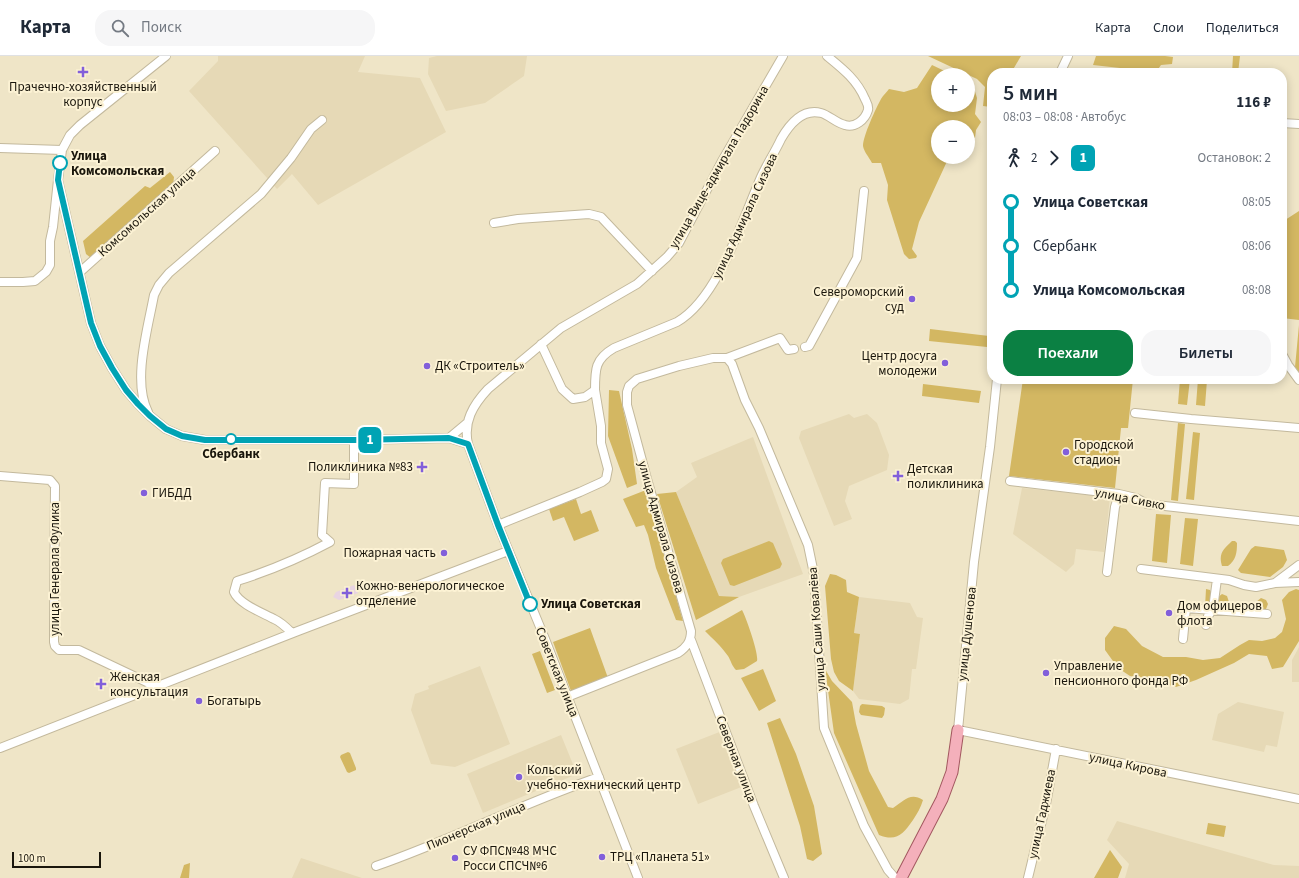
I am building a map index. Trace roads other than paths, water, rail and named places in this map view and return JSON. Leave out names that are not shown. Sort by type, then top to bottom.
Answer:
[{"type":"main road","name":"улица Душенова","points":[[901,878],[942,799],[952,772],[958,730]]},
{"type":"street","points":[[0,282],[35,281],[46,272],[50,265],[50,241],[54,227],[62,150],[70,135],[80,125],[166,56]]},
{"type":"street","name":"улица Вице-адмирала Падорина","points":[[468,444],[466,434],[467,423],[477,403],[488,388],[561,328],[637,284],[667,257],[679,243],[722,161],[783,56]]},
{"type":"street","name":"улица Адмирала Сизова","points":[[596,390],[596,366],[600,358],[614,348],[685,318],[694,310],[707,293],[720,272],[750,207],[762,176],[783,136],[792,123],[807,112],[820,113],[845,125],[853,126],[861,121],[867,111],[868,106],[863,95],[856,82],[848,73],[827,56]]},
{"type":"street","points":[[1062,68],[1068,56]]},
{"type":"street","points":[[150,416],[143,397],[141,382],[142,364],[154,295],[159,285],[169,273],[261,194],[311,129],[322,120]]},
{"type":"street","points":[[1287,123],[1299,124]]},
{"type":"street","points":[[0,148],[62,150]]},
{"type":"street","name":"Комсомольская улица","points":[[80,272],[215,151]]},
{"type":"street","points":[[58,180],[91,323],[100,346],[126,390],[150,416],[166,429],[182,436],[205,440],[354,440],[449,438],[468,444]]},
{"type":"street","points":[[804,347],[809,346],[857,258],[864,191]]},
{"type":"street","points":[[494,223],[518,219],[589,214],[601,217],[652,271]]},
{"type":"street","points":[[54,227],[59,222],[69,226]]},
{"type":"street","name":"улица Адмирала Сизова","points":[[691,640],[691,631],[627,405],[627,392],[629,386],[637,379],[651,374],[713,358],[726,358],[780,338],[788,350],[794,349]]},
{"type":"street","points":[[498,525],[580,492],[606,479],[608,469],[601,443],[596,390],[585,397],[574,399],[569,397],[562,389],[556,378],[541,344]]},
{"type":"street","name":"улица Саши Ковалёва","points":[[726,358],[732,364],[745,400],[759,428],[808,545],[815,578],[824,728],[864,826],[888,870],[895,878]]},
{"type":"street","points":[[1287,363],[1299,380]]},
{"type":"street","points":[[126,390],[134,391],[138,389],[141,382]]},
{"type":"street","name":"улица Душенова","points":[[958,730],[974,562],[990,447],[996,384]]},
{"type":"street","points":[[1135,413],[1299,428]]},
{"type":"street","name":"улица Вице-адмирала Падорина","points":[[449,438],[467,423]]},
{"type":"street","points":[[292,633],[274,619],[239,599],[234,592],[236,581],[255,576],[298,559],[330,542],[322,535],[325,483],[354,484],[354,440]]},
{"type":"street","name":"Советская улица","points":[[468,444],[508,551],[638,878]]},
{"type":"street","name":"улица Генерала Фулика","points":[[0,476],[50,480],[55,486],[55,646],[59,650],[79,650],[157,687]]},
{"type":"street","name":"улица Сивко","points":[[1010,481],[1119,494],[1136,498],[1147,504],[1299,521]]},
{"type":"street","points":[[1106,572],[1115,507],[1119,494]]},
{"type":"street","points":[[0,748],[292,633],[508,551]]},
{"type":"street","points":[[1275,583],[1299,565]]},
{"type":"street","points":[[1140,569],[1217,578],[1256,587],[1275,583],[1299,582]]},
{"type":"street","points":[[1206,625],[1208,616],[1213,609],[1217,578]]},
{"type":"street","points":[[1183,639],[1186,608],[1267,614]]},
{"type":"street","points":[[567,697],[678,653],[691,640]]},
{"type":"street","name":"Северная улица","points":[[691,640],[754,806],[784,878]]},
{"type":"street","points":[[682,650],[698,657]]},
{"type":"street","name":"улица Кирова","points":[[958,730],[1299,799]]},
{"type":"street","name":"улица Гаджиева","points":[[1028,878],[1046,804],[1056,749]]},
{"type":"street","name":"Пионерская улица","points":[[376,866],[599,777]]},
{"type":"place","name":"Прачечно-хозяйственный корпус","points":[[83,72]]},
{"type":"place","name":"Улица Комсомольская","points":[[60,163]]},
{"type":"place","name":"Североморский суд","points":[[912,299]]},
{"type":"place","name":"Центр досуга молодежи","points":[[945,363]]},
{"type":"place","name":"ДК «Строитель»","points":[[427,366]]},
{"type":"place","name":"Сбербанк","points":[[231,439]]},
{"type":"place","name":"Городской стадион","points":[[1066,452]]},
{"type":"place","name":"Поликлиника №83","points":[[422,467]]},
{"type":"place","name":"Детская поликлиника","points":[[898,476]]},
{"type":"place","name":"ГИБДД","points":[[144,493]]},
{"type":"place","name":"Пожарная часть","points":[[444,553]]},
{"type":"place","name":"Кожно-венерологическое отделение","points":[[347,593]]},
{"type":"place","name":"Улица Советская","points":[[530,604]]},
{"type":"place","name":"Дом офицеров флота","points":[[1169,613]]},
{"type":"place","name":"Управление пенсионного фонда РФ","points":[[1046,673]]},
{"type":"place","name":"Женская консультация","points":[[101,684]]},
{"type":"place","name":"Богатырь","points":[[199,701]]},
{"type":"place","name":"Кольский учебно-технический центр","points":[[519,777]]},
{"type":"place","name":"ТРЦ «Планета 51»","points":[[602,857]]},
{"type":"place","name":"СУ ФПС№48 МЧС Росси СПСЧ№6","points":[[455,858]]}]
